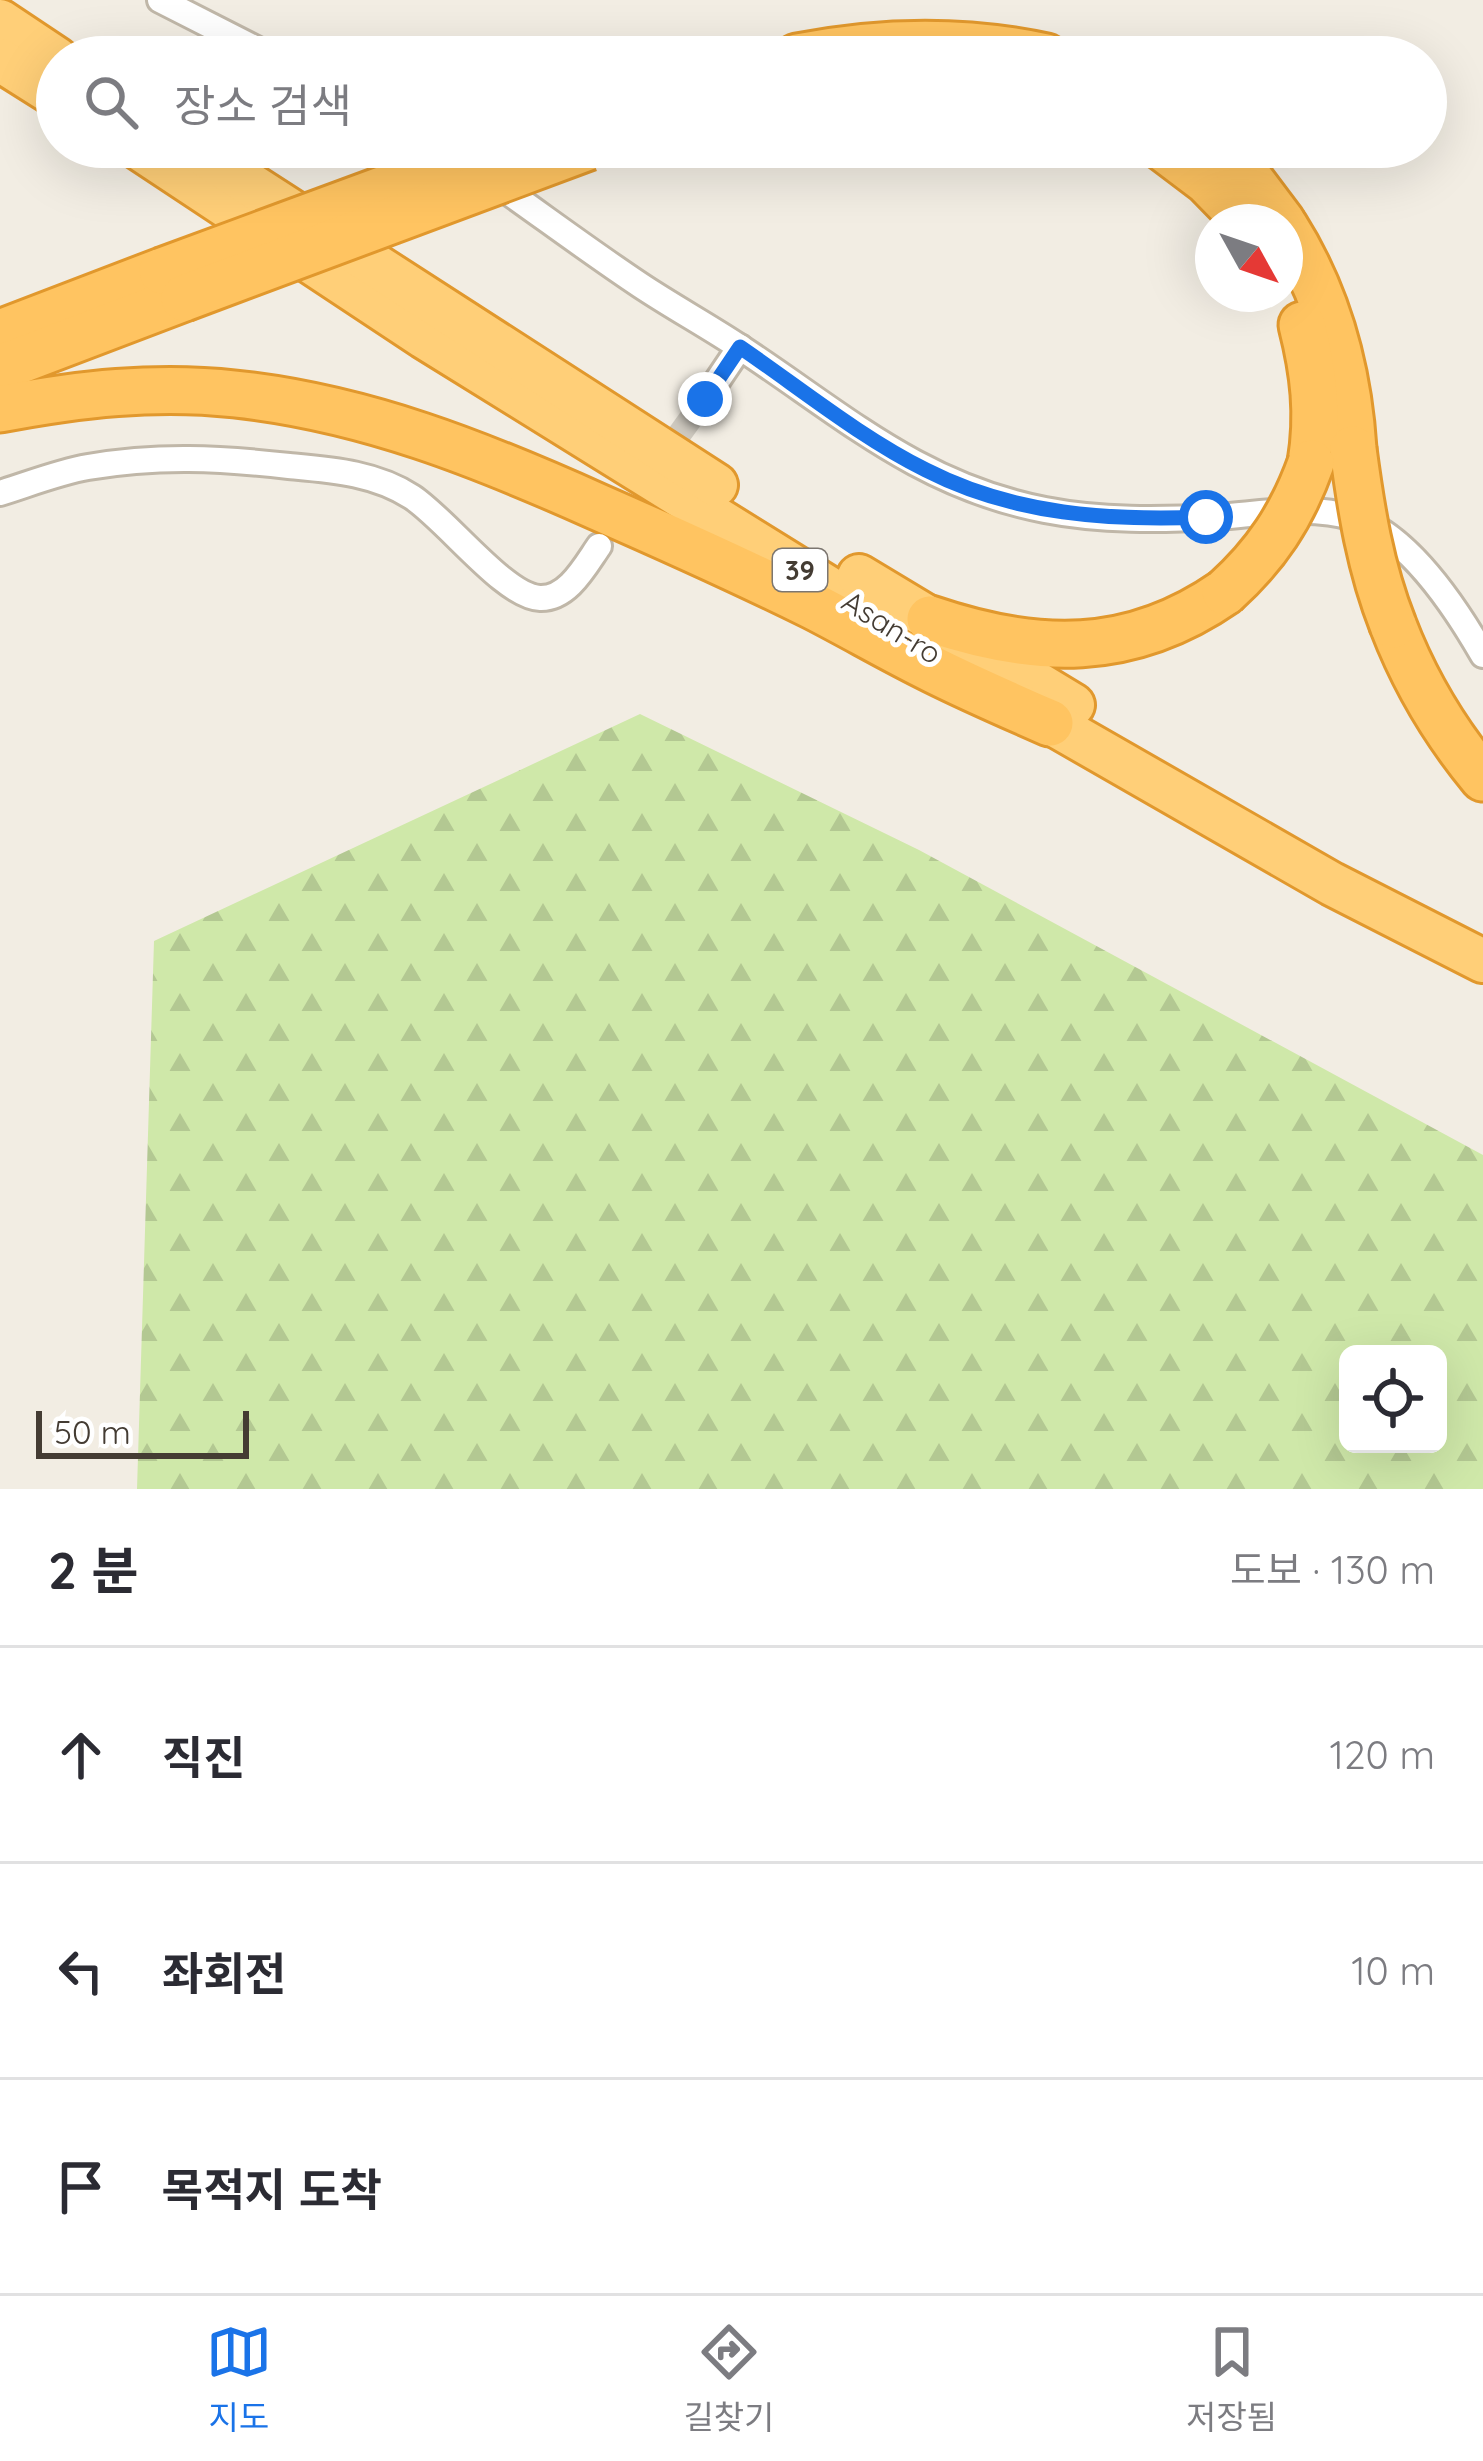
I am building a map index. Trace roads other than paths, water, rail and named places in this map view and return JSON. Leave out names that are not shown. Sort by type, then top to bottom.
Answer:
[{"type":"highway","points":[[0,21],[36,44]]},
{"type":"highway","points":[[0,59],[36,82]]},
{"type":"highway","name":"Asan-ro","points":[[168,168],[424,337],[1050,723],[1226,825],[1483,961]]},
{"type":"highway","name":"Asan-ro","points":[[225,168],[930,619],[1303,839],[1483,933]]},
{"type":"highway","points":[[0,368],[173,284],[448,168]]},
{"type":"highway","points":[[0,333],[173,284],[524,168]]},
{"type":"highway","points":[[1190,168],[1229,204]]},
{"type":"highway","points":[[1241,168],[1268,204]]},
{"type":"highway","points":[[1303,263],[1324,303],[1341,353],[1364,527],[1382,596],[1404,654],[1436,711],[1483,778]]},
{"type":"highway","points":[[930,619],[979,636],[1090,644],[1165,627],[1225,592],[1274,541],[1310,464],[1316,435],[1311,361],[1298,312]]},
{"type":"highway","points":[[0,409],[74,395],[196,391],[280,400],[409,430],[483,456],[705,554],[934,671],[1050,723]]},
{"type":"highway","points":[[1378,908],[1483,988]]},
{"type":"street","points":[[160,0],[231,36]]},
{"type":"street","points":[[475,168],[640,285],[890,450],[944,479],[1048,511],[1140,520],[1324,511],[1358,518],[1384,534],[1426,573],[1445,594],[1483,655]]},
{"type":"street","points":[[705,399],[740,347]]},
{"type":"street","points":[[0,493],[85,467],[181,457],[339,471],[374,478],[412,497],[508,586],[526,596],[545,598],[564,591],[599,546]]},
{"type":"tunnel","points":[[615,523],[705,399]]}]
